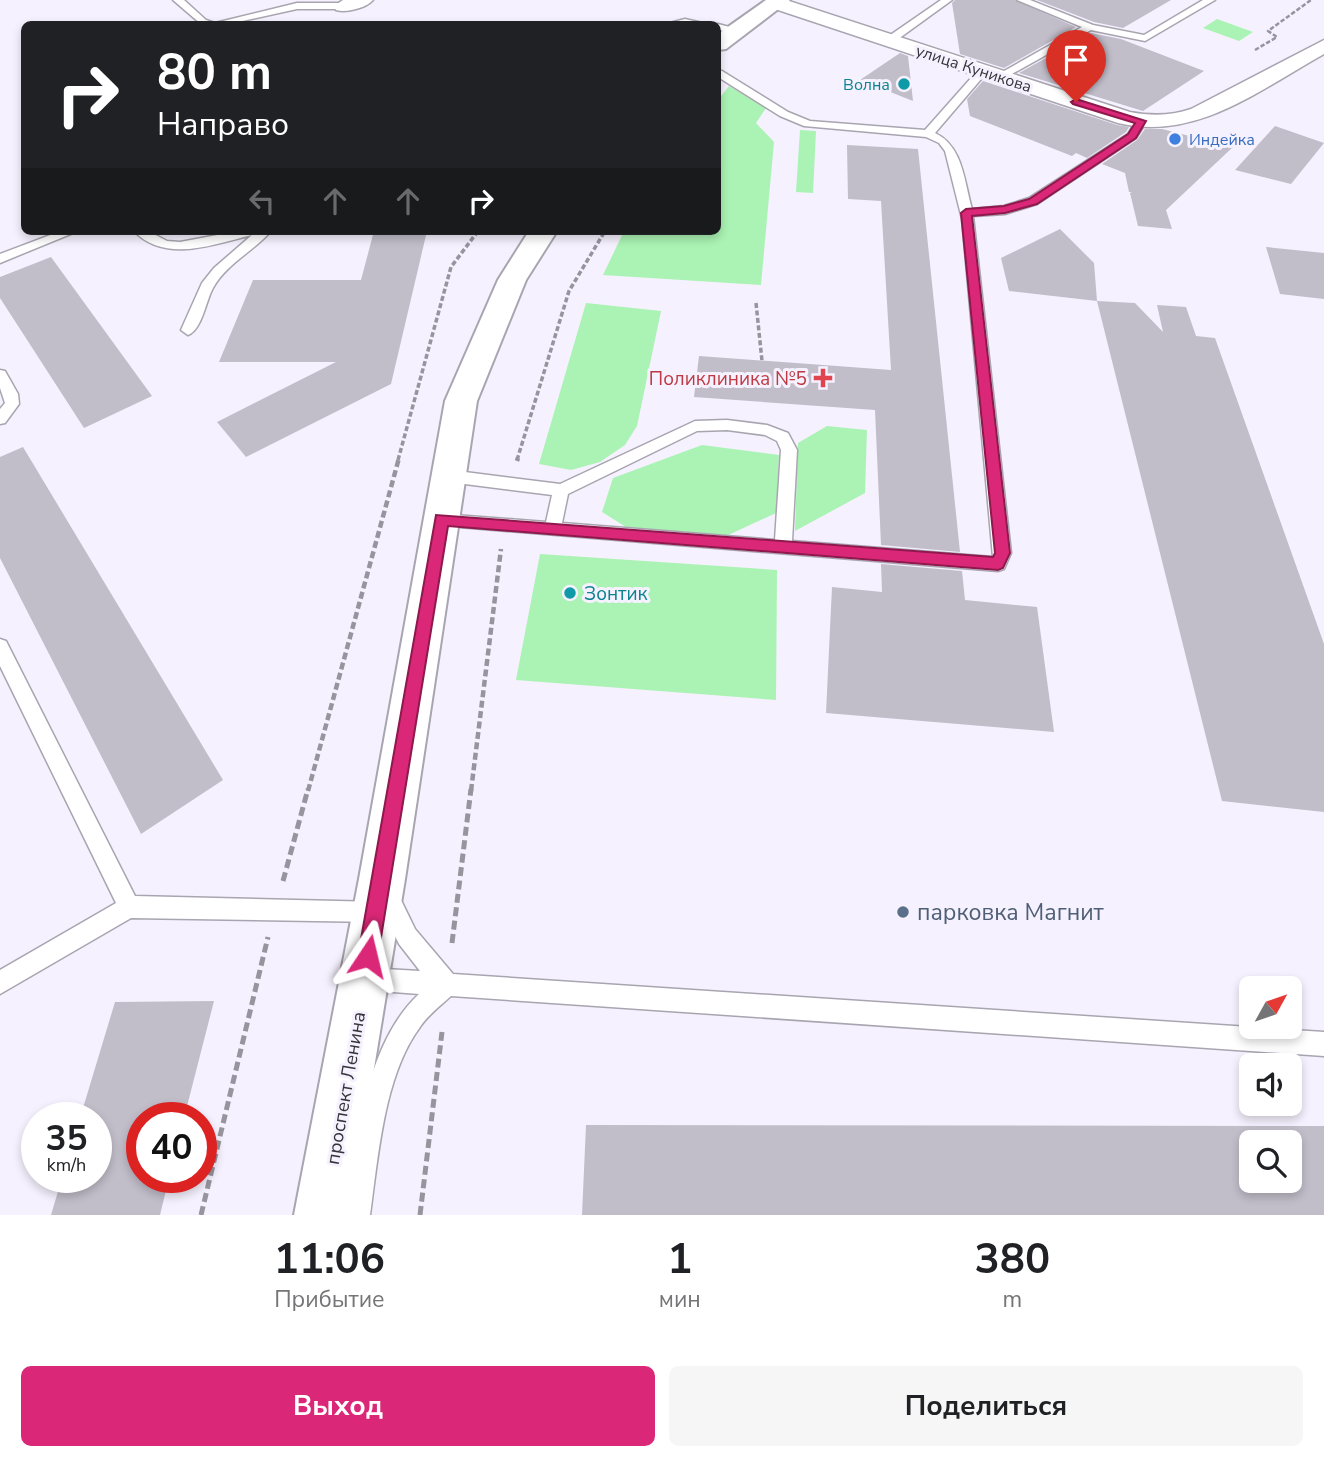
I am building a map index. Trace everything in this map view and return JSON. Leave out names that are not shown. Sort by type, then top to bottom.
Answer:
[{"type":"street","points":[[343,6],[364,0]]},
{"type":"street","points":[[727,29],[775,1]]},
{"type":"street","name":"улица Куникова","points":[[775,1],[1141,121],[1181,121],[1324,46]]},
{"type":"street","name":"проспект Ленина","points":[[322,1215],[379,895],[461,401],[512,280],[540,235]]},
{"type":"lane","points":[[178,0],[202,21]]},
{"type":"lane","points":[[890,40],[947,0]]},
{"type":"lane","points":[[1022,0],[1090,27],[1145,38],[1210,0]]},
{"type":"lane","points":[[232,21],[297,6],[343,6]]},
{"type":"lane","points":[[928,134],[992,74],[1090,27]]},
{"type":"lane","points":[[441,520],[998,564],[1003,553],[966,213],[951,151],[943,141],[928,134],[808,124],[785,114],[721,75]]},
{"type":"lane","points":[[966,213],[1005,209],[1033,201],[1132,136],[1141,121]]},
{"type":"lane","points":[[0,259],[62,235]]},
{"type":"lane","points":[[146,235],[158,244],[172,246],[233,235]]},
{"type":"lane","points":[[188,330],[207,286],[219,271],[260,235]]},
{"type":"lane","points":[[0,375],[11,394],[12,404],[0,419]]},
{"type":"lane","points":[[449,476],[561,490],[695,426],[727,425],[767,430],[783,438],[789,450],[783,548]]},
{"type":"lane","points":[[553,528],[561,490]]},
{"type":"lane","points":[[0,647],[129,907]]},
{"type":"lane","points":[[0,983],[129,907],[275,909],[379,895],[423,959],[447,984]]},
{"type":"lane","points":[[364,979],[1324,1044]]},
{"type":"lane","points":[[357,1215],[369,1139],[391,1058],[410,1020],[447,984]]},
{"type":"path","points":[[1253,52],[1277,37],[1268,31],[1311,0]]},
{"type":"path","points":[[201,1215],[275,909],[451,267],[475,235]]},
{"type":"path","points":[[510,483],[569,291],[602,235]]},
{"type":"path","points":[[756,303],[762,361]]},
{"type":"path","points":[[419,1215],[504,526]]},
{"type":"green space","points":[[1217,19],[1253,32],[1239,41],[1203,28]]},
{"type":"green space","points":[[729,86],[766,108],[756,123],[774,142],[761,285],[603,275],[622,235],[721,235],[721,96]]},
{"type":"green space","points":[[800,130],[816,131],[813,193],[796,192]]},
{"type":"green space","points":[[586,303],[661,311],[637,426],[625,445],[600,462],[571,470],[539,464]]},
{"type":"green space","points":[[827,426],[867,430],[865,493],[795,531],[798,443]]},
{"type":"green space","points":[[702,445],[779,455],[776,513],[726,536],[626,527],[602,512],[613,478]]},
{"type":"green space","points":[[540,554],[777,570],[776,700],[516,680]]},
{"type":"building","points":[[955,0],[1015,0],[1076,27],[1004,68],[960,54],[952,3]]},
{"type":"building","points":[[1037,0],[1171,0],[1123,28],[1094,22]]},
{"type":"building","points":[[1091,33],[1121,39],[1204,71],[1143,111],[1019,73]]},
{"type":"building","name":"Волна","points":[[900,53],[908,56],[913,101],[860,80]]},
{"type":"building","points":[[983,81],[1129,127],[1126,132],[1087,158],[1076,153],[1072,156],[970,116],[967,99]]},
{"type":"building","points":[[1275,126],[1324,143],[1291,184],[1235,170]]},
{"type":"building","points":[[1145,129],[1162,129],[1233,147],[1166,210],[1172,229],[1138,226],[1130,193],[1132,192],[1129,192],[1125,173],[1102,164],[1137,140]]},
{"type":"building","points":[[847,145],[918,149],[960,552],[881,545],[875,410],[694,397],[699,356],[891,370],[881,201],[848,199]]},
{"type":"building","points":[[1060,229],[1094,263],[1097,301],[1009,291],[1001,258]]},
{"type":"building","points":[[373,235],[426,235],[391,384],[246,457],[217,422],[336,362],[219,362],[253,280],[361,280]]},
{"type":"building","points":[[1266,247],[1324,253],[1324,299],[1280,294]]},
{"type":"building","points":[[51,257],[152,396],[84,428],[0,298],[0,277]]},
{"type":"building","points":[[1097,301],[1135,303],[1163,332],[1157,305],[1186,307],[1196,336],[1215,338],[1324,644],[1324,812],[1222,801]]},
{"type":"building","points":[[23,447],[223,780],[141,834],[0,558],[0,457]]},
{"type":"building","points":[[881,564],[962,571],[965,600],[1037,607],[1054,732],[826,713],[832,587],[882,592]]},
{"type":"building","points":[[214,1001],[188,1102],[126,1102],[126,1193],[165,1193],[160,1215],[51,1215],[58,1193],[112,1193],[112,1102],[85,1102],[115,1002]]},
{"type":"building","points":[[586,1125],[1324,1126],[1324,1215],[582,1215]]},
{"type":"place","name":"Волна","points":[[904,84]]},
{"type":"place","name":"Индейка","points":[[1175,139]]},
{"type":"place","name":"Поликлиника №5","points":[[823,378]]},
{"type":"place","name":"Зонтик","points":[[570,593]]},
{"type":"place","name":"парковка Магнит","points":[[903,912]]},
{"type":"route","points":[[368,956],[441,520],[998,564],[1003,553],[966,213],[1005,209],[1033,201],[1132,136],[1141,121],[1076,102]]}]
